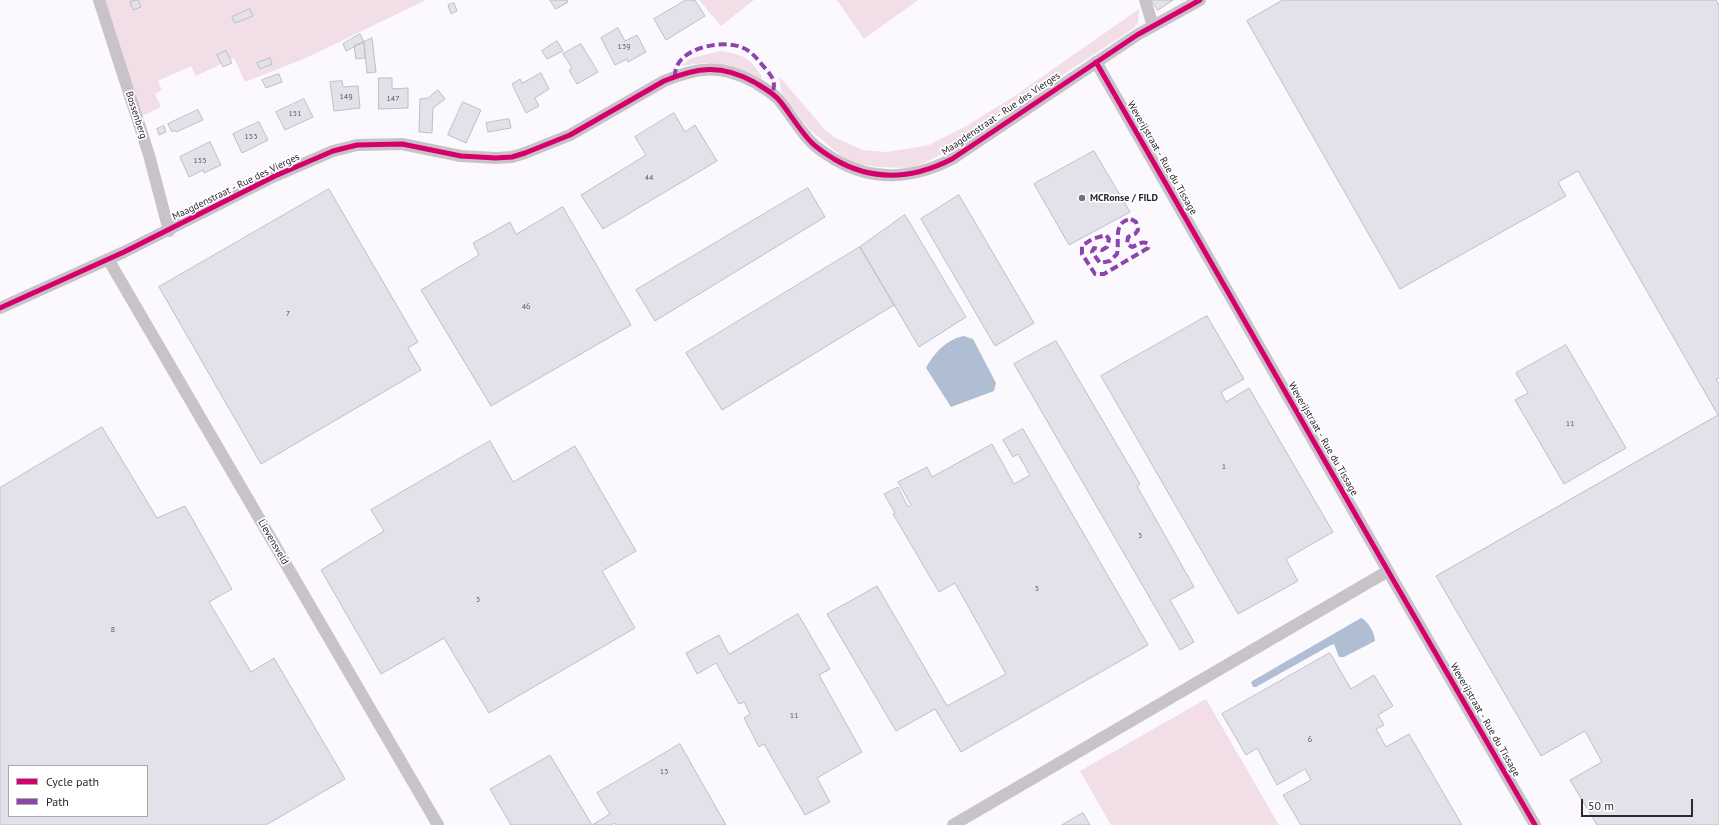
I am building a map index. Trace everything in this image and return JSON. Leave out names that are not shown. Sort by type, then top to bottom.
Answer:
[{"type":"street","name":"Bossenberg","points":[[100,0],[149,155],[169,231]]},
{"type":"street","points":[[1145,0],[1153,26]]},
{"type":"street","name":"Maagdenstraat - Rue des Vierges","points":[[0,308],[169,231],[280,174],[339,149],[369,144],[402,144],[461,156],[496,158],[512,157],[570,135],[669,79],[694,72],[717,69],[728,70],[746,78],[772,94],[778,98],[813,144],[824,153],[848,167],[863,172],[892,176],[930,170],[952,159],[1096,62],[1153,26],[1200,0]]},
{"type":"street","name":"Weverijstraat - Rue du Tissage","points":[[1096,62],[1535,825]]},
{"type":"street","name":"Lievensveld","points":[[108,259],[438,825]]},
{"type":"street","points":[[953,825],[1388,571]]},
{"type":"shaded area","points":[[103,0],[426,0],[306,58],[245,82],[234,58],[196,76],[191,66],[158,81],[162,90],[155,94],[161,107],[140,117]]},
{"type":"shaded area","points":[[699,0],[754,0],[721,26]]},
{"type":"shaded area","points":[[837,0],[918,0],[864,39]]},
{"type":"shaded area","points":[[1139,9],[1138,22],[1134,28],[942,154],[922,164],[909,168],[878,167],[853,163],[839,154],[809,129],[781,92],[779,76],[825,130],[834,137],[863,150],[885,152],[929,145],[968,125],[1013,97]]},
{"type":"shaded area","points":[[719,51],[740,55],[745,58],[758,70],[762,77],[760,80],[723,65],[704,63],[681,66],[689,59]]},
{"type":"shaded area","points":[[1206,699],[1279,825],[1111,825],[1080,771]]},
{"type":"water","points":[[964,336],[973,339],[996,383],[994,391],[951,407],[926,368],[937,352],[947,343]]},
{"type":"water","points":[[1361,618],[1371,628],[1375,641],[1344,657],[1339,657],[1334,644],[1256,687],[1253,687],[1251,682],[1254,680]]},
{"type":"building","points":[[138,0],[141,7],[133,10],[130,2]]},
{"type":"building","points":[[550,0],[567,0],[568,2],[556,9]]},
{"type":"building","points":[[686,0],[695,0],[705,16],[666,40],[654,19]]},
{"type":"building","points":[[1151,0],[1173,0],[1158,10]]},
{"type":"building","points":[[1283,0],[1716,0],[1719,5],[1719,378],[1716,379],[1719,384],[1719,825],[1597,825],[1570,780],[1602,762],[1585,731],[1541,756],[1436,576],[1718,415],[1578,171],[1558,182],[1566,196],[1400,289],[1247,21]]},
{"type":"building","points":[[454,3],[457,11],[451,14],[448,5]]},
{"type":"building","points":[[250,9],[253,16],[235,23],[232,17]]},
{"type":"building","points":[[618,28],[625,41],[637,35],[646,52],[628,62],[627,59],[615,65],[601,38]]},
{"type":"building","points":[[360,34],[364,42],[346,51],[343,44]]},
{"type":"building","points":[[372,38],[376,72],[367,73],[364,42]]},
{"type":"building","points":[[557,41],[563,51],[547,59],[542,51]]},
{"type":"building","points":[[364,42],[365,58],[356,59],[354,46]]},
{"type":"building","points":[[581,44],[598,72],[577,84],[569,70],[572,68],[563,54]]},
{"type":"building","points":[[226,51],[232,63],[223,67],[217,55]]},
{"type":"building","points":[[270,58],[272,64],[260,69],[257,63]]},
{"type":"building","points":[[541,73],[549,89],[535,98],[539,106],[526,113],[512,84],[520,79],[522,83]]},
{"type":"building","points":[[279,74],[282,82],[266,88],[262,80]]},
{"type":"building","points":[[379,78],[392,78],[392,89],[408,88],[408,108],[379,109]]},
{"type":"building","points":[[342,81],[343,87],[358,86],[360,108],[334,111],[330,82]]},
{"type":"building","points":[[438,90],[445,99],[433,108],[432,133],[419,132],[420,99],[428,98]]},
{"type":"building","points":[[304,99],[313,117],[285,130],[276,112]]},
{"type":"building","points":[[463,102],[481,110],[466,143],[448,135]]},
{"type":"building","points":[[198,110],[203,120],[176,132],[175,130],[172,132],[168,124]]},
{"type":"building","points":[[674,113],[685,132],[695,125],[717,161],[603,229],[581,195],[646,155],[635,137]]},
{"type":"building","points":[[509,119],[511,128],[488,132],[486,123]]},
{"type":"building","points":[[259,122],[268,140],[242,153],[233,134]]},
{"type":"building","points":[[164,126],[166,132],[159,135],[157,129]]},
{"type":"building","points":[[210,142],[221,165],[204,173],[203,170],[189,177],[180,157]]},
{"type":"building","name":"MCRonse / FILD","points":[[1094,151],[1130,212],[1069,245],[1034,184]]},
{"type":"building","points":[[808,188],[825,217],[655,321],[636,290]]},
{"type":"building","points":[[329,189],[418,342],[408,348],[421,370],[261,464],[159,287]]},
{"type":"building","points":[[959,195],[1034,323],[995,346],[921,219]]},
{"type":"building","points":[[563,207],[631,325],[491,406],[421,290],[479,255],[473,243],[510,222],[516,234]]},
{"type":"building","points":[[905,215],[966,317],[919,347],[860,247]]},
{"type":"building","points":[[860,247],[894,305],[722,410],[686,353]]},
{"type":"building","points":[[1207,316],[1244,379],[1221,392],[1226,402],[1249,388],[1333,532],[1286,559],[1298,581],[1238,614],[1101,376]]},
{"type":"building","points":[[1056,341],[1140,484],[1137,486],[1194,587],[1170,600],[1194,642],[1180,650],[1014,364]]},
{"type":"building","points":[[1566,345],[1626,448],[1564,484],[1515,400],[1528,393],[1516,373]]},
{"type":"building","points":[[102,427],[157,518],[185,506],[232,589],[209,602],[251,672],[274,658],[345,779],[266,825],[0,825],[0,488]]},
{"type":"building","points":[[1023,429],[1148,645],[961,752],[935,709],[896,731],[827,614],[877,586],[947,706],[1006,674],[955,583],[939,592],[893,514],[895,513],[884,494],[898,487],[908,507],[911,505],[898,482],[927,467],[932,477],[992,444],[1014,484],[1030,475],[1018,454],[1013,457],[1003,440]]},
{"type":"building","points":[[490,441],[513,482],[575,446],[636,551],[602,571],[635,628],[489,713],[444,638],[381,674],[321,570],[384,531],[371,510]]},
{"type":"building","points":[[798,614],[830,669],[819,675],[862,752],[817,778],[830,802],[805,815],[764,744],[759,747],[744,718],[750,714],[744,702],[739,704],[716,663],[697,674],[686,653],[719,635],[729,654]]},
{"type":"building","points":[[1330,653],[1351,689],[1374,675],[1393,706],[1378,715],[1384,725],[1376,729],[1386,747],[1409,734],[1462,825],[1301,825],[1283,795],[1311,780],[1305,769],[1277,785],[1257,748],[1246,755],[1222,714]]},
{"type":"building","points":[[680,744],[726,825],[616,825],[615,823],[611,825],[592,825],[610,814],[597,793]]},
{"type":"building","points":[[550,755],[592,825],[511,825],[490,789]]},
{"type":"building","points":[[1083,813],[1090,825],[1062,825]]},
{"type":"marked path","points":[[675,77],[676,67],[689,53],[699,48],[722,44],[732,45],[741,47],[748,51],[767,70],[774,83],[772,94]]},
{"type":"marked path","points":[[1131,219],[1136,222],[1138,230],[1135,234],[1128,237],[1127,244],[1132,247],[1144,242],[1148,244],[1148,248],[1104,274],[1095,274],[1082,254],[1082,246],[1092,239],[1106,235],[1109,239],[1107,247],[1102,250],[1094,248],[1092,252],[1100,263],[1110,261],[1117,254],[1119,228],[1121,224],[1131,219]]},
{"type":"cycle path","points":[[0,308],[124,252],[275,176],[333,151],[357,145],[402,144],[461,156],[496,158],[512,157],[570,135],[664,81],[699,70],[720,70],[731,72],[742,76],[767,90],[779,100],[803,133],[814,145],[834,159],[849,166],[863,172],[878,174],[893,175],[923,171],[952,159],[1137,35],[1200,0]]},
{"type":"cycle path","points":[[1096,62],[1535,825]]},
{"type":"place","name":"MCRonse / FILD","points":[[1082,198]]}]
